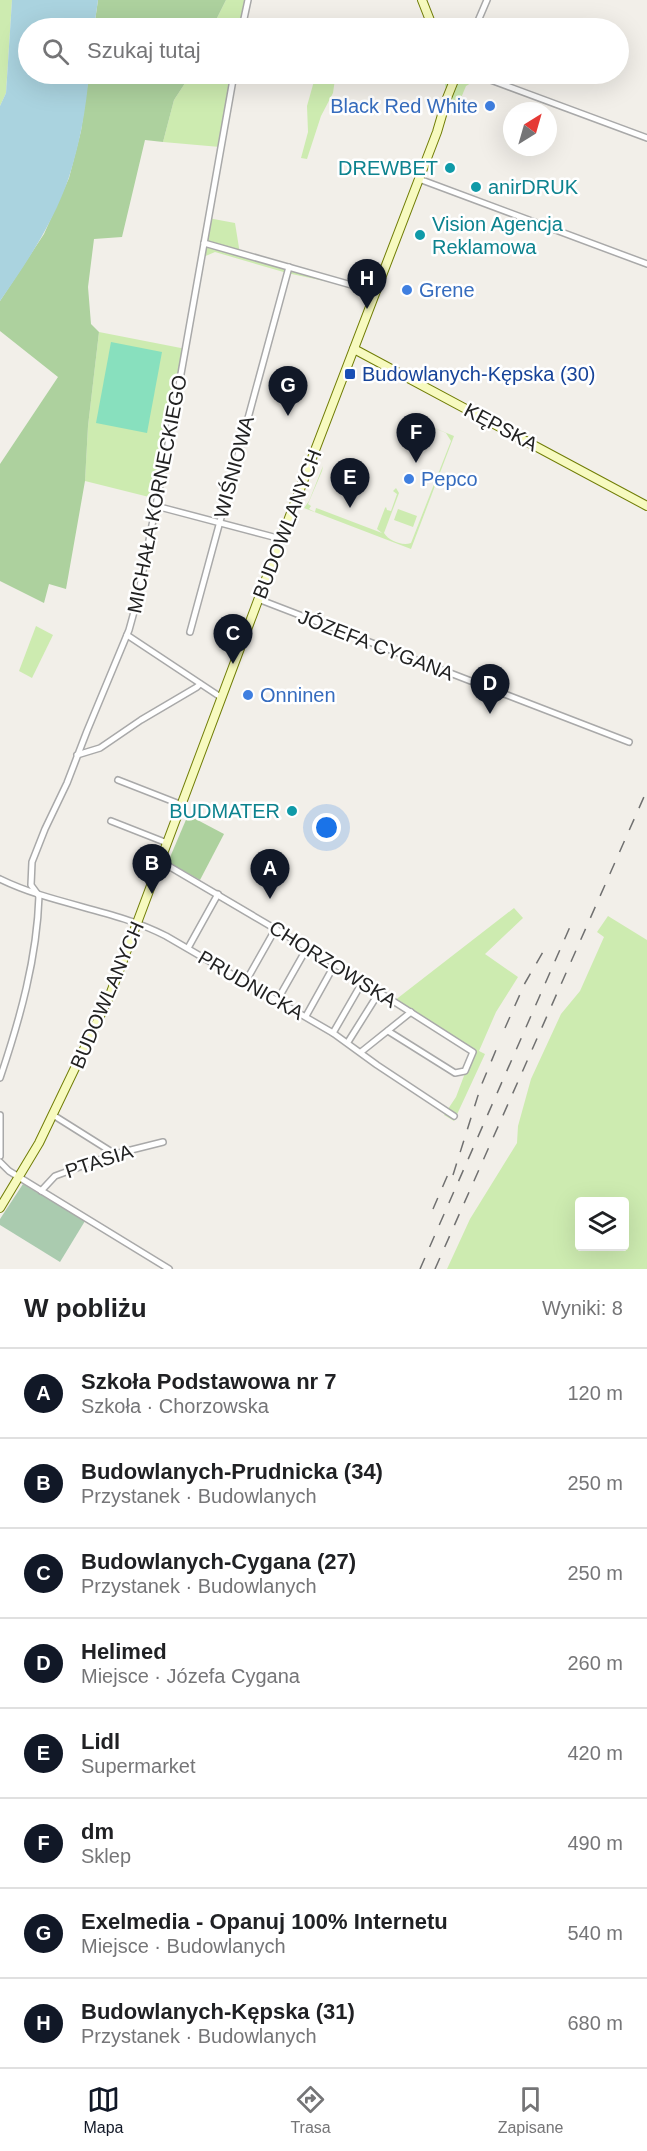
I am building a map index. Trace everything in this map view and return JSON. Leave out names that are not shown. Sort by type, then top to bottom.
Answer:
[{"type":"main road","points":[[422,0],[429,18]]},
{"type":"main road","name":"BUDOWLANYCH","points":[[445,84],[447,98]]},
{"type":"main road","name":"BUDOWLANYCH","points":[[0,1208],[20,1178],[98,1024],[454,84]]},
{"type":"main road","name":"KĘPSKA","points":[[354,349],[647,506]]},
{"type":"street","points":[[244,18],[248,0]]},
{"type":"street","points":[[479,18],[487,0]]},
{"type":"street","name":"MICHAŁA KORNECKIEGO","points":[[0,1085],[0,1077],[29,975],[37,928],[39,896],[31,885],[32,862],[127,635],[137,601],[173,419],[232,84]]},
{"type":"street","points":[[500,84],[647,138]]},
{"type":"street","points":[[419,179],[647,264]]},
{"type":"street","points":[[204,243],[376,292]]},
{"type":"street","name":"WIŚNIOWA","points":[[190,632],[289,267]]},
{"type":"street","points":[[156,506],[281,539]]},
{"type":"street","name":"JÓZEFA CYGANA","points":[[258,599],[629,742]]},
{"type":"street","points":[[127,635],[222,698]]},
{"type":"street","points":[[77,755],[100,748],[200,684]]},
{"type":"street","points":[[118,780],[182,805]]},
{"type":"street","points":[[111,821],[167,843]]},
{"type":"street","name":"CHORZOWSKA","points":[[160,861],[380,991],[473,1052],[465,1071],[455,1073],[388,1030]]},
{"type":"street","name":"PRUDNICKA","points":[[0,879],[39,896],[152,929],[278,999],[348,1042],[377,1065],[454,1116]]},
{"type":"street","points":[[188,948],[218,894]]},
{"type":"street","points":[[246,981],[276,928]]},
{"type":"street","points":[[278,999],[307,948]]},
{"type":"street","points":[[306,1016],[335,964]]},
{"type":"street","points":[[333,1033],[363,981]]},
{"type":"street","points":[[348,1042],[380,991]]},
{"type":"street","points":[[361,1052],[411,1012]]},
{"type":"street","points":[[0,1054],[8,1054]]},
{"type":"street","points":[[0,1115],[0,1156]]},
{"type":"street","points":[[53,1115],[115,1154]]},
{"type":"street","name":"PTASIA","points":[[41,1191],[55,1176],[115,1154],[163,1142]]},
{"type":"street","points":[[0,1162],[20,1178],[169,1269]]},
{"type":"green space","points":[[0,0],[12,0],[6,93],[0,106]]},
{"type":"green space","points":[[98,0],[226,0],[217,18],[95,18]]},
{"type":"green space","points":[[226,0],[248,0],[244,18],[217,18]]},
{"type":"green space","points":[[88,84],[184,84],[174,100],[163,142],[145,140],[122,237],[94,239],[88,287],[91,324],[99,332],[88,426],[85,481],[66,589],[49,584],[44,603],[0,581],[0,464],[58,377],[0,331],[0,301],[44,234],[69,178],[81,131]]},
{"type":"green space","points":[[184,84],[232,84],[220,147],[163,142],[174,100]]},
{"type":"green space","points":[[313,84],[334,84],[333,93],[321,116],[307,159],[301,158],[308,132],[307,106]]},
{"type":"green space","points":[[444,84],[469,84],[466,86],[454,115],[444,111],[446,92]]},
{"type":"green space","points":[[208,218],[235,223],[240,254],[376,292],[287,273],[215,252],[201,258]]},
{"type":"green space","points":[[99,332],[186,349],[157,499],[85,481],[88,426]]},
{"type":"green space","points":[[111,342],[162,352],[147,433],[96,423]]},
{"type":"green space","points":[[405,416],[454,436],[411,549],[304,508],[323,466],[308,504],[311,506],[309,509],[315,512],[316,508],[382,533],[377,529],[385,508],[391,511],[397,494],[393,491],[396,488],[399,493],[384,533],[396,542],[411,543],[451,441],[446,433]]},
{"type":"green space","points":[[398,509],[417,516],[413,527],[394,520]]},
{"type":"green space","points":[[36,626],[53,635],[32,678],[19,671]]},
{"type":"green space","points":[[188,815],[224,834],[200,880],[168,862]]},
{"type":"green space","points":[[514,908],[523,918],[485,954],[518,977],[496,1012],[479,1051],[485,1054],[454,1121],[444,1115],[456,1097],[473,1052],[394,1001]]},
{"type":"green space","points":[[608,916],[647,940],[647,1269],[447,1269],[470,1219],[517,1143],[518,1126],[531,1079],[561,1014],[580,991],[604,937],[597,932]]},
{"type":"green space","points":[[23,1184],[85,1221],[60,1262],[0,1225],[0,1219]]},
{"type":"water","points":[[12,0],[98,0],[95,18],[18,18],[18,84],[88,84],[79,139],[63,194],[39,241],[0,301],[0,106],[6,93]]},
{"type":"railway","points":[[435,1269],[647,790]]},
{"type":"railway","points":[[420,1269],[573,920]]},
{"type":"railway","points":[[505,1028],[525,983],[547,945]]},
{"type":"railway","points":[[453,1175],[481,1086],[496,1050]]},
{"type":"railway","points":[[433,1209],[452,1165]]},
{"type":"place","name":"Black Red White","points":[[490,106]]},
{"type":"place","name":"DREWBET","points":[[450,168]]},
{"type":"place","name":"anirDRUK","points":[[476,187]]},
{"type":"place","name":"Vision Agencja Reklamowa","points":[[420,235]]},
{"type":"place","name":"Grene","points":[[407,290]]},
{"type":"place","name":"Budowlanych-Kępska (31)","points":[[367,309]]},
{"type":"place","name":"Budowlanych-Kępska (30)","points":[[350,374]]},
{"type":"place","name":"Exelmedia - Opanuj 100% Internetu","points":[[288,416]]},
{"type":"place","name":"dm","points":[[416,463]]},
{"type":"place","name":"Pepco","points":[[409,479]]},
{"type":"place","name":"Lidl","points":[[350,508]]},
{"type":"place","name":"Budowlanych-Cygana (27)","points":[[233,664]]},
{"type":"place","name":"Onninen","points":[[248,695]]},
{"type":"place","name":"Helimed","points":[[490,714]]},
{"type":"place","name":"BUDMATER","points":[[292,811]]},
{"type":"place","name":"Budowlanych-Prudnicka (34)","points":[[152,894]]},
{"type":"place","name":"Szkoła Podstawowa nr 7","points":[[270,899]]}]
